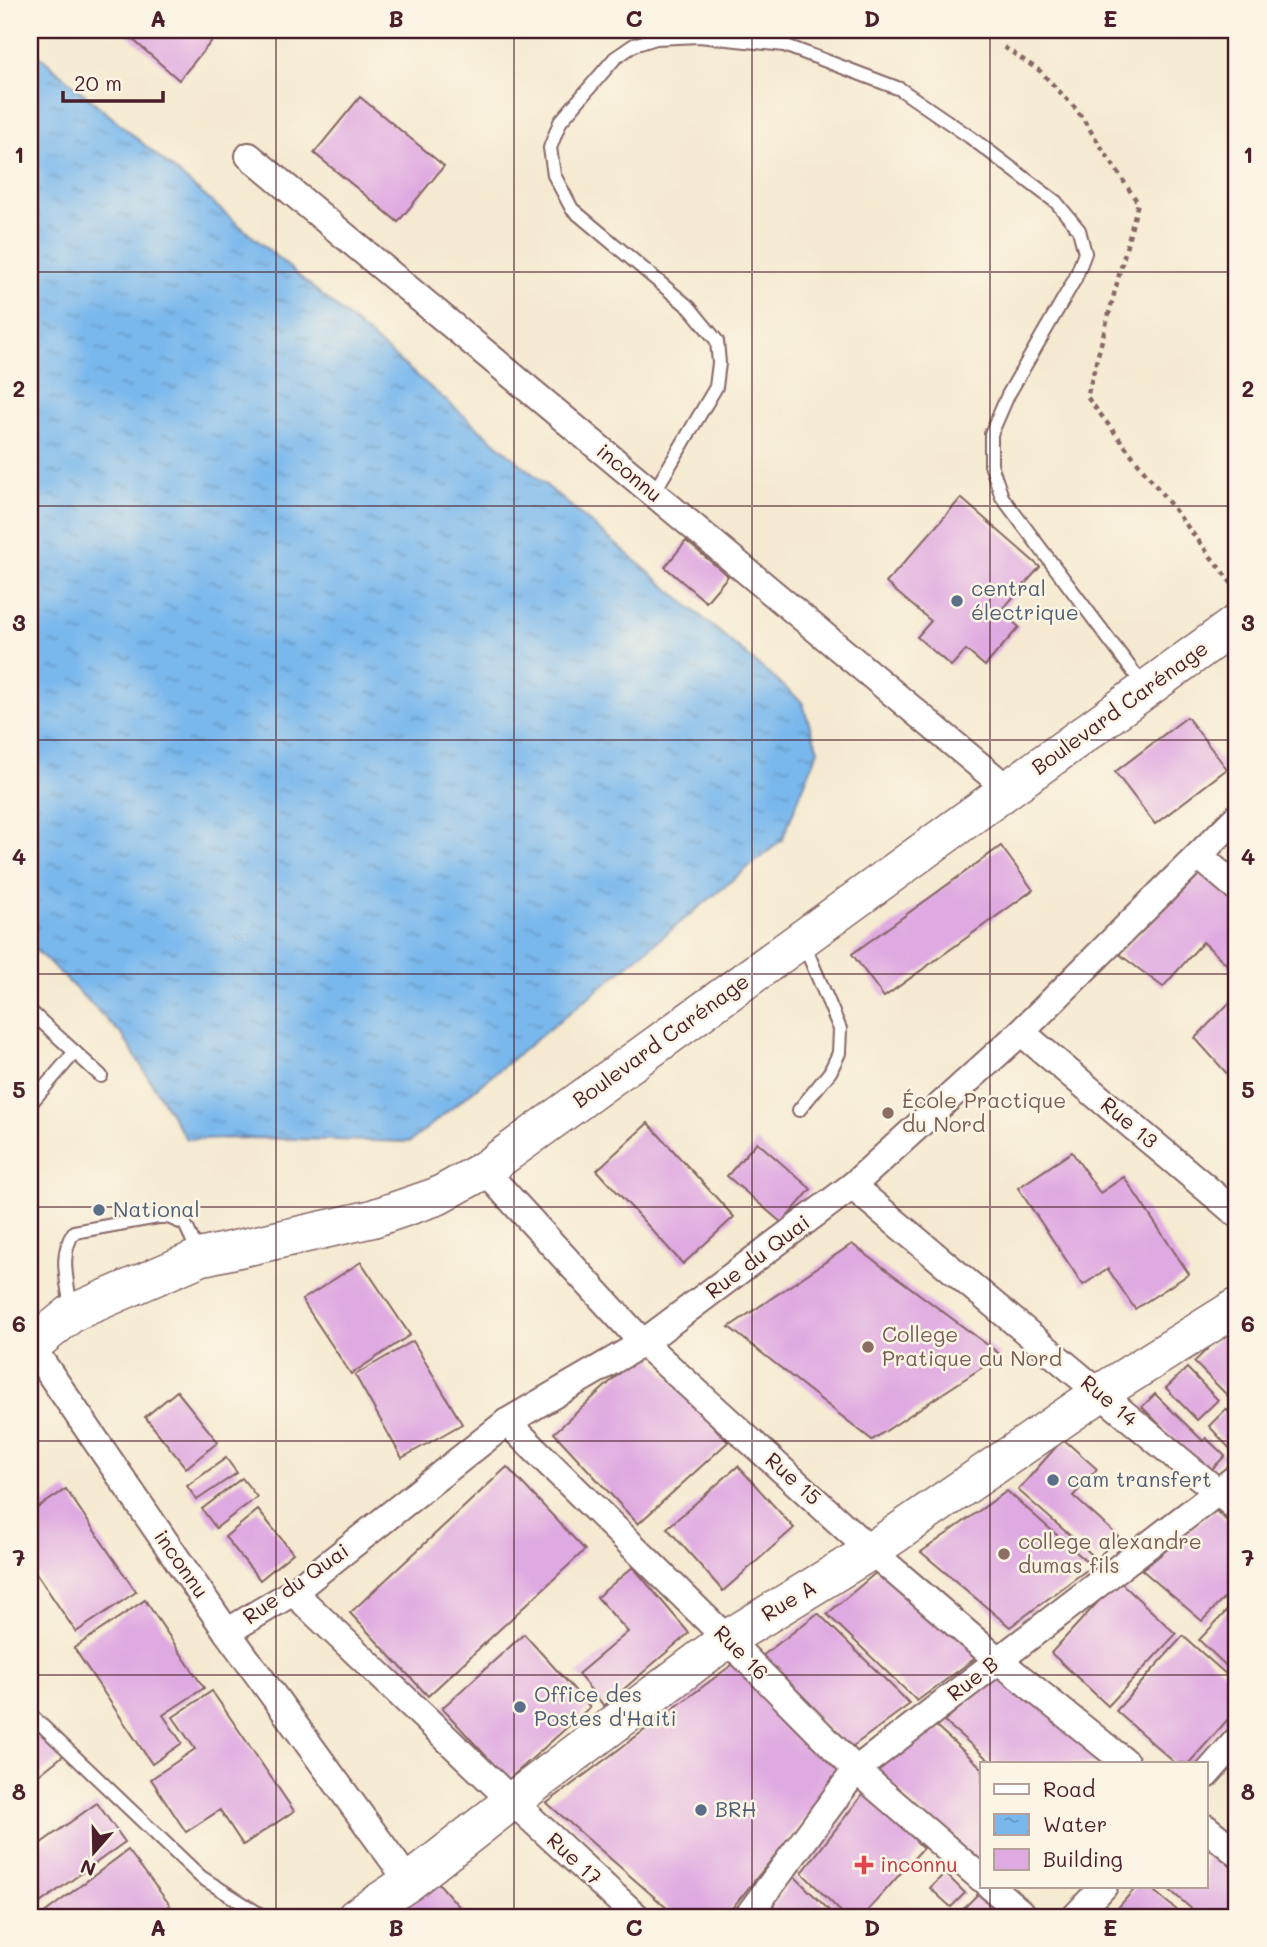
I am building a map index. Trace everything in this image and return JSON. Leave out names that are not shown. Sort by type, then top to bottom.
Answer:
[{"type":"street","name":"inconnu","points":[[249,156],[1009,790]]},
{"type":"street","name":"Boulevard Carénage","points":[[30,1346],[72,1313],[201,1257],[371,1219],[438,1196],[484,1170],[1237,623]]},
{"type":"street","name":"Rue du Quai","points":[[227,1632],[293,1592],[507,1422],[643,1343],[852,1186],[1021,1032],[1237,817]]},
{"type":"street","points":[[1199,856],[1237,888]]},
{"type":"street","name":"Rue 13","points":[[1021,1032],[1237,1214]]},
{"type":"street","name":"Rue 15","points":[[484,1170],[643,1343],[871,1550],[998,1660],[1125,1762]]},
{"type":"street","name":"Rue 14","points":[[852,1186],[1100,1393],[1231,1492]]},
{"type":"street","name":"Rue A","points":[[356,1917],[409,1882],[727,1639],[871,1550],[1100,1393],[1237,1307]]},
{"type":"street","name":"inconnu","points":[[30,1346],[227,1632],[409,1882]]},
{"type":"street","name":"Rue 16","points":[[507,1422],[856,1770],[980,1877]]},
{"type":"street","name":"Rue B","points":[[747,1917],[856,1770],[998,1660],[1231,1492]]},
{"type":"street","points":[[293,1592],[512,1801]]},
{"type":"street","points":[[1208,1772],[1237,1740]]},
{"type":"street","name":"Rue 17","points":[[512,1801],[637,1917]]},
{"type":"street","points":[[1208,1830],[1237,1853]]},
{"type":"street","points":[[992,1888],[1026,1917]]},
{"type":"street","points":[[1075,1917],[1102,1888]]},
{"type":"lane","points":[[653,494],[716,387],[719,363],[717,341],[690,308],[572,209],[554,175],[550,148],[560,122],[615,58],[634,45],[656,38],[699,36],[784,45],[900,89],[970,137],[1056,202],[1079,230],[1085,253],[1075,279],[1008,395],[991,434],[991,465],[1002,497],[1147,689]]},
{"type":"lane","points":[[799,1110],[835,1063],[839,1053],[840,1029],[802,939]]},
{"type":"lane","points":[[30,1011],[102,1076]]},
{"type":"lane","points":[[30,1104],[75,1052]]},
{"type":"lane","points":[[72,1313],[64,1256],[67,1243],[74,1232],[168,1216],[185,1224],[201,1257]]},
{"type":"lane","points":[[30,1714],[201,1877],[264,1917]]},
{"type":"path","points":[[1004,47],[1040,71],[1077,110],[1138,203],[1087,397],[1237,592]]},
{"type":"water","points":[[30,48],[802,702],[818,750],[782,840],[410,1142],[186,1139],[123,1036],[30,945]]},
{"type":"building","points":[[122,30],[221,30],[179,80]]},
{"type":"building","points":[[360,97],[444,166],[398,222],[314,153]]},
{"type":"building","points":[[961,498],[1040,567],[1001,611],[1019,627],[985,666],[966,650],[951,666],[917,637],[931,621],[886,583]]},
{"type":"building","points":[[686,541],[728,576],[706,602],[665,567]]},
{"type":"building","points":[[1187,717],[1227,769],[1155,824],[1115,772]]},
{"type":"building","points":[[1001,846],[1033,890],[884,997],[852,954]]},
{"type":"building","points":[[1201,873],[1237,904],[1237,974],[1203,942],[1163,987],[1119,954]]},
{"type":"building","points":[[1237,995],[1237,1085],[1195,1038]]},
{"type":"building","points":[[648,1123],[734,1217],[683,1264],[597,1170]]},
{"type":"building","points":[[757,1142],[811,1189],[782,1223],[727,1176]]},
{"type":"building","points":[[1072,1152],[1100,1193],[1124,1177],[1189,1274],[1135,1309],[1108,1269],[1083,1285],[1018,1188]]},
{"type":"building","points":[[852,1244],[1001,1355],[872,1440],[729,1327]]},
{"type":"building","points":[[361,1262],[410,1335],[351,1374],[302,1300]]},
{"type":"building","points":[[1237,1322],[1237,1405],[1194,1362]]},
{"type":"building","points":[[413,1341],[462,1424],[402,1458],[355,1375]]},
{"type":"building","points":[[644,1351],[728,1442],[638,1524],[554,1433]]},
{"type":"building","points":[[1187,1368],[1218,1400],[1197,1420],[1166,1388]]},
{"type":"building","points":[[177,1391],[218,1442],[186,1468],[145,1417]]},
{"type":"building","points":[[1155,1394],[1203,1441],[1206,1438],[1225,1456],[1208,1473],[1142,1407]]},
{"type":"building","points":[[1226,1409],[1237,1421],[1237,1445],[1232,1451],[1209,1426]]},
{"type":"building","points":[[1063,1439],[1097,1469],[1073,1496],[1118,1536],[1097,1559],[1018,1490]]},
{"type":"building","points":[[226,1458],[237,1473],[197,1500],[187,1486]]},
{"type":"building","points":[[738,1466],[794,1528],[723,1591],[667,1528]]},
{"type":"building","points":[[507,1467],[585,1550],[428,1696],[350,1613]]},
{"type":"building","points":[[242,1478],[257,1497],[216,1528],[202,1509]]},
{"type":"building","points":[[66,1489],[136,1592],[76,1632],[30,1564],[30,1513]]},
{"type":"building","points":[[1007,1491],[1092,1566],[1010,1627],[921,1552]]},
{"type":"building","points":[[258,1510],[293,1553],[260,1580],[225,1537]]},
{"type":"building","points":[[1215,1510],[1237,1530],[1237,1585],[1202,1621],[1142,1570]]},
{"type":"building","points":[[885,1565],[981,1654],[917,1701],[827,1614]]},
{"type":"building","points":[[633,1567],[689,1633],[604,1706],[578,1674],[628,1632],[597,1597]]},
{"type":"building","points":[[1118,1580],[1176,1634],[1108,1706],[1051,1653]]},
{"type":"building","points":[[145,1600],[204,1688],[163,1715],[182,1743],[152,1764],[74,1648]]},
{"type":"building","points":[[1237,1600],[1237,1676],[1199,1640]]},
{"type":"building","points":[[818,1613],[910,1704],[849,1749],[757,1660]]},
{"type":"building","points":[[524,1634],[590,1707],[508,1780],[442,1708]]},
{"type":"building","points":[[1183,1636],[1237,1684],[1237,1709],[1190,1762],[1174,1762],[1116,1711]]},
{"type":"building","points":[[737,1661],[845,1769],[725,1917],[677,1917],[547,1803]]},
{"type":"building","points":[[1004,1671],[1117,1762],[991,1762],[944,1721]]},
{"type":"building","points":[[212,1691],[294,1811],[243,1845],[220,1810],[186,1832],[151,1779],[195,1749],[173,1717]]},
{"type":"building","points":[[30,1718],[65,1754],[30,1782]]},
{"type":"building","points":[[934,1724],[980,1766],[980,1866],[875,1768]]},
{"type":"building","points":[[866,1790],[923,1848],[862,1917],[846,1917],[802,1873]]},
{"type":"building","points":[[97,1803],[125,1842],[30,1910],[30,1851]]},
{"type":"building","points":[[1208,1846],[1237,1872],[1237,1902],[1224,1917],[1201,1917],[1167,1888],[1208,1888]]},
{"type":"building","points":[[128,1850],[170,1905],[154,1917],[39,1917]]},
{"type":"building","points":[[945,1873],[965,1893],[951,1907],[930,1888]]},
{"type":"building","points":[[794,1876],[836,1917],[765,1917]]},
{"type":"building","points":[[436,1880],[468,1917],[392,1917]]},
{"type":"building","points":[[1135,1888],[1150,1888],[1185,1917],[1110,1917]]},
{"type":"building","points":[[978,1894],[1003,1917],[955,1917]]},
{"type":"place","name":"central électrique","points":[[957,601]]},
{"type":"place","name":"École Practique du Nord","points":[[888,1113]]},
{"type":"place","name":"National","points":[[99,1210]]},
{"type":"place","name":"College Pratique du Nord","points":[[868,1347]]},
{"type":"place","name":"cam transfert","points":[[1053,1480]]},
{"type":"place","name":"college alexandre dumas fils","points":[[1004,1554]]},
{"type":"place","name":"Office des Postes d'Haiti","points":[[520,1707]]},
{"type":"place","name":"BRH","points":[[701,1810]]},
{"type":"place","name":"inconnu","points":[[864,1865]]}]
